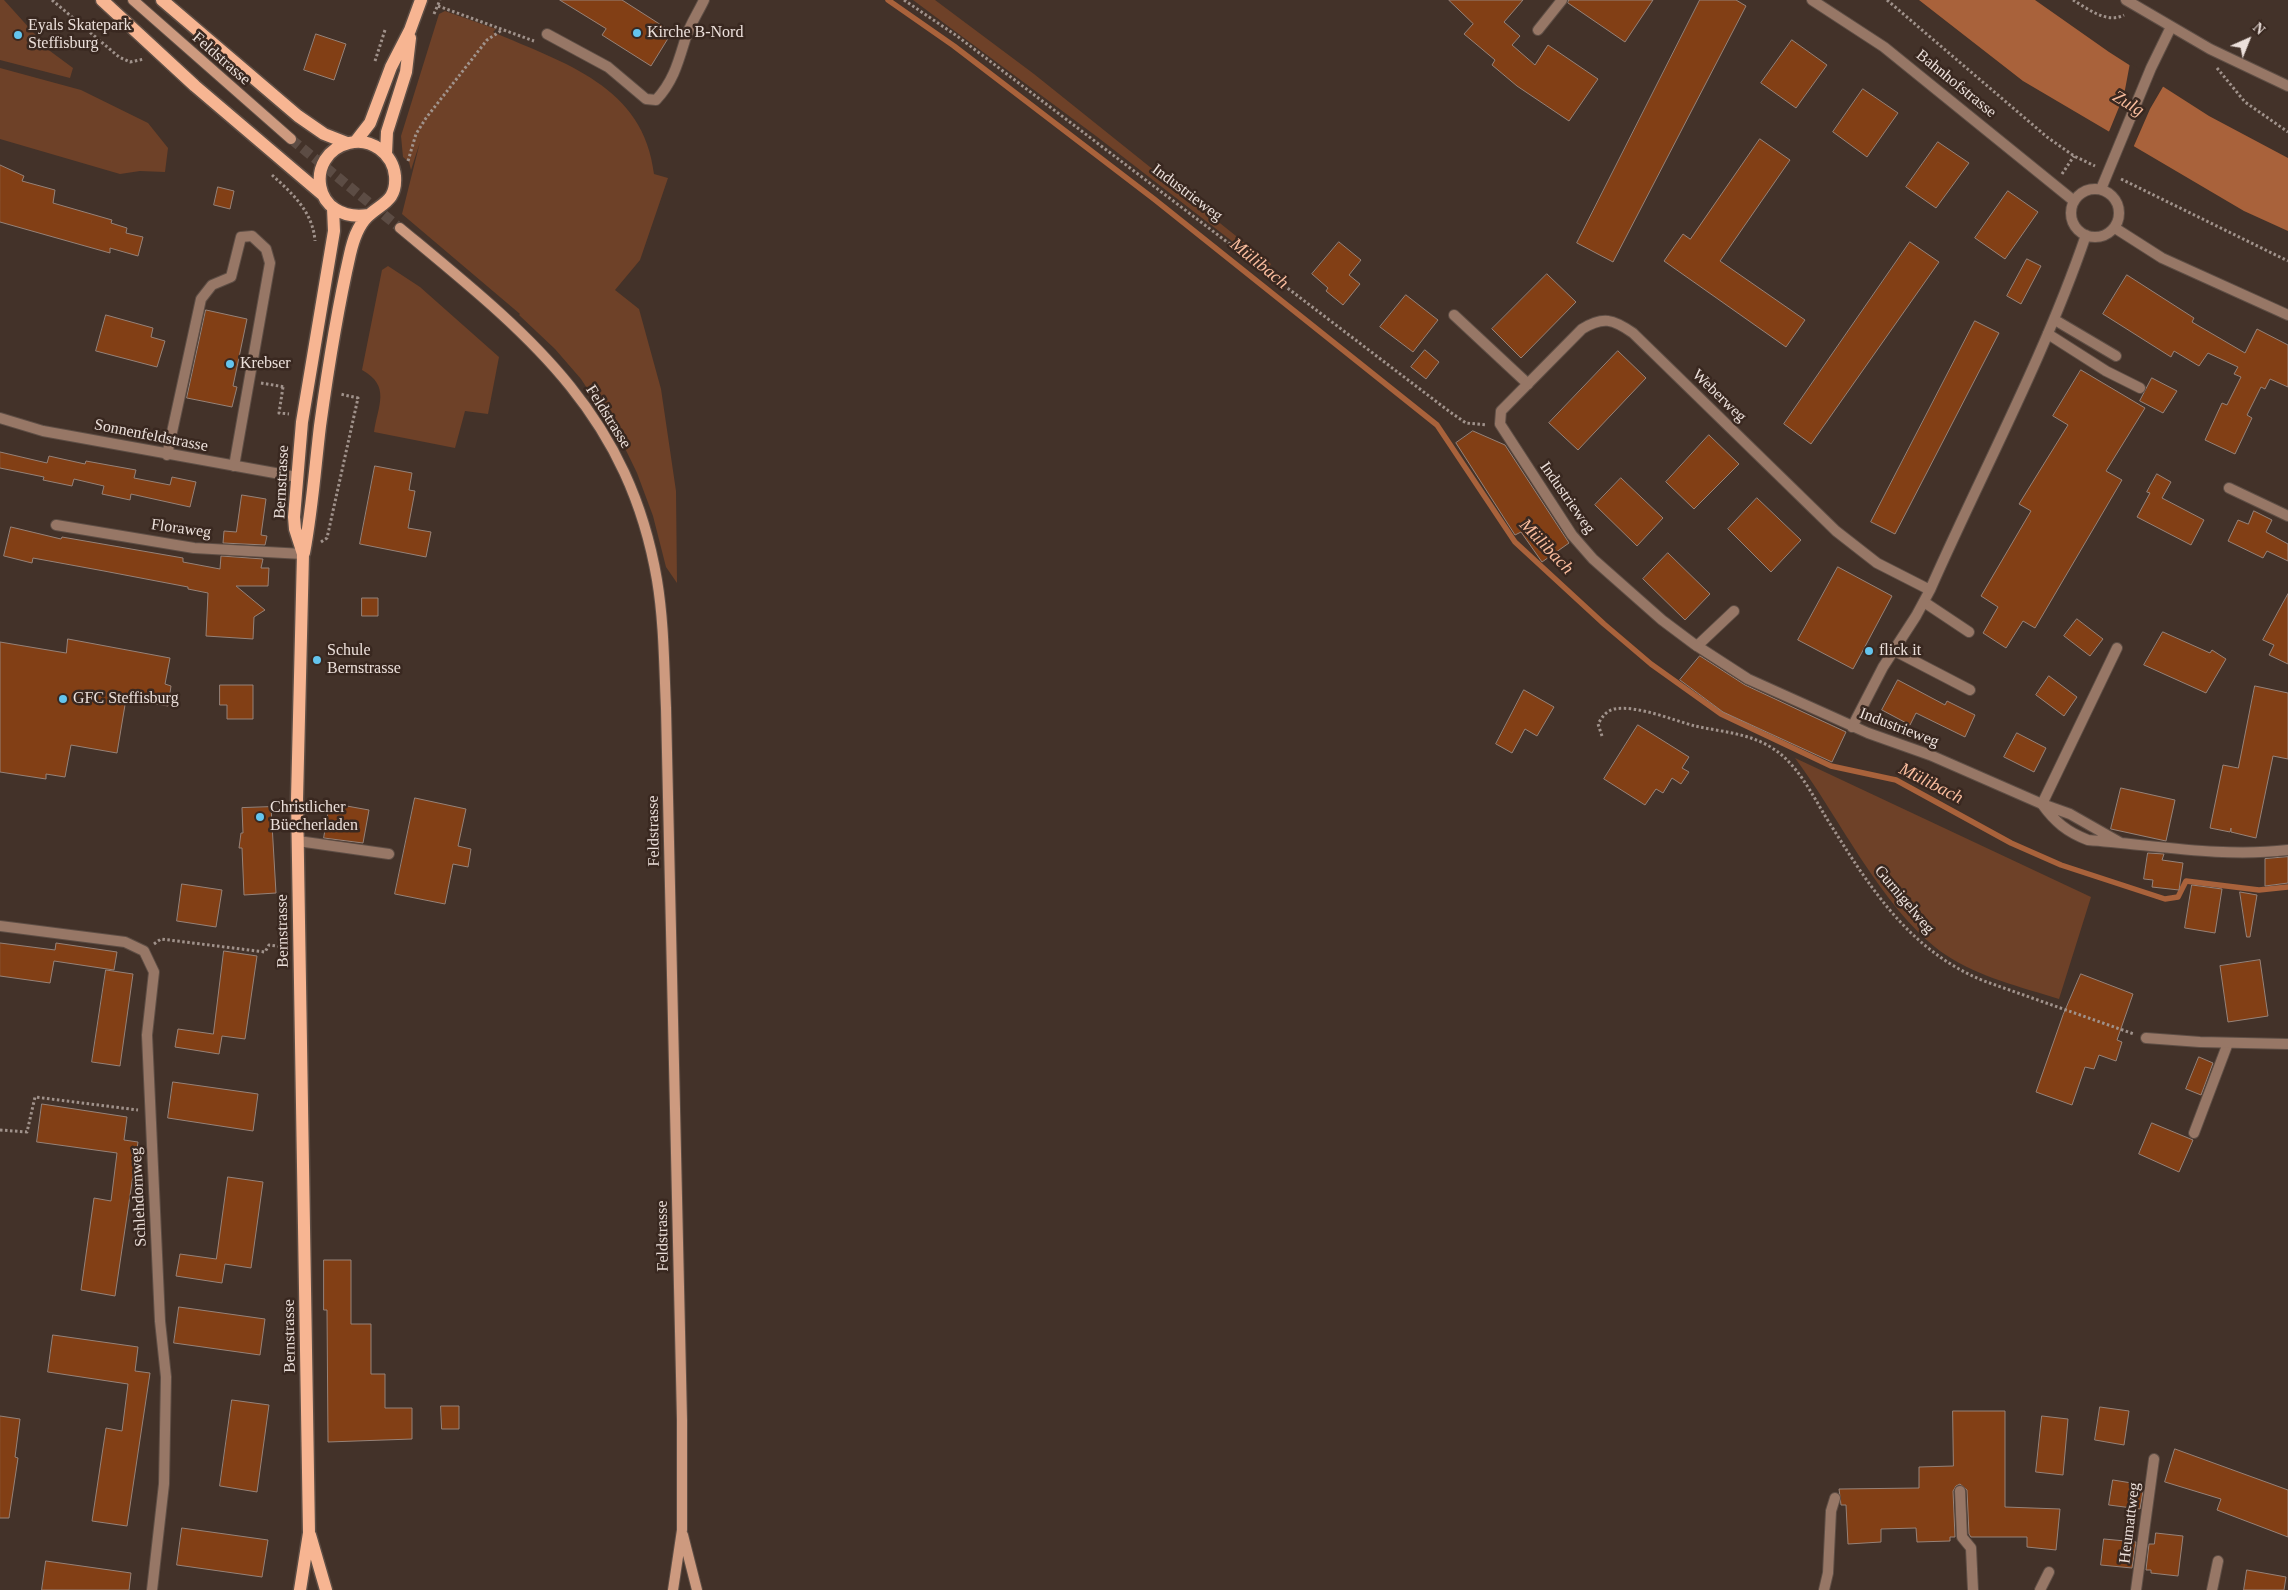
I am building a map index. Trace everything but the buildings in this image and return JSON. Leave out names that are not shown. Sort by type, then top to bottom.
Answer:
[{"type":"main road","points":[[102,0],[195,86],[323,194],[333,208],[351,217],[369,215]]},
{"type":"main road","name":"Feldstrasse","points":[[132,0],[291,139]]},
{"type":"main road","points":[[162,0],[298,116],[324,134],[352,142],[372,145],[386,154]]},
{"type":"main road","points":[[323,194],[320,180],[322,168],[332,152],[352,142],[370,123],[391,67],[410,30],[421,0]]},
{"type":"main road","points":[[303,554],[328,370],[344,280],[353,242],[361,225],[369,215],[385,204],[393,190],[395,175],[386,154],[387,132],[406,72],[410,30]]},
{"type":"main road","name":"Bernstrasse","points":[[300,1590],[309,1533],[298,841],[303,554],[295,529],[302,422],[334,231],[333,208]]},
{"type":"main road","name":"Feldstrasse","points":[[400,228],[511,323],[556,368],[575,391],[608,441],[622,468],[644,526],[651,553],[661,611],[666,708],[681,1410],[682,1530],[673,1590]]},
{"type":"main road","name":"Feldstrasse","points":[[682,1530],[697,1590]]},
{"type":"main road","name":"Bernstrasse","points":[[309,1533],[326,1590]]},
{"type":"street","points":[[547,34],[608,67],[646,98],[656,100],[666,90],[679,64],[685,38],[704,0]]},
{"type":"street","points":[[1538,30],[1562,0]]},
{"type":"street","name":"Bahnhofstrasse","points":[[1812,0],[1884,47],[2074,201]]},
{"type":"street","points":[[2126,0],[2210,49],[2288,86]]},
{"type":"street","points":[[2101,189],[2108,168],[2170,27]]},
{"type":"street","points":[[2101,189],[2111,195],[2118,205],[2120,216],[2115,228],[2102,236],[2086,235],[2077,230],[2072,221],[2071,210],[2074,201],[2086,191],[2101,189]]},
{"type":"street","points":[[2115,228],[2162,258],[2288,315]]},
{"type":"street","points":[[1852,727],[1869,690],[1930,590],[2055,320],[2076,267],[2086,235]]},
{"type":"street","points":[[167,455],[201,299],[212,285],[231,276],[241,238],[252,236],[266,249],[270,263],[234,466]]},
{"type":"street","points":[[1454,315],[1528,384]]},
{"type":"street","name":"Weberweg","points":[[1500,424],[1501,411],[1582,330],[1594,322],[1607,320],[1619,323],[1633,333],[1836,531],[1877,563],[1930,590]]},
{"type":"street","points":[[2055,320],[2116,356]]},
{"type":"street","points":[[2048,334],[2106,371],[2140,388]]},
{"type":"street","name":"Sonnenfeldstrasse","points":[[0,418],[43,431],[167,455],[297,477]]},
{"type":"street","name":"Industrieweg","points":[[1500,424],[1572,535],[1593,559],[1662,620],[1697,646],[1748,679],[1852,727],[1930,755],[2042,804],[2070,814],[2120,843],[2215,854],[2288,850]]},
{"type":"street","points":[[2229,488],[2288,516]]},
{"type":"street","name":"Floraweg","points":[[56,525],[194,548],[303,554]]},
{"type":"street","points":[[1924,602],[1969,632]]},
{"type":"street","points":[[1697,646],[1734,611]]},
{"type":"street","points":[[2117,648],[2042,804],[2055,823],[2073,835],[2088,840],[2120,843]]},
{"type":"street","points":[[1893,650],[1970,690]]},
{"type":"street","points":[[298,841],[389,854]]},
{"type":"street","points":[[0,926],[125,942],[144,951]]},
{"type":"street","name":"Schlehdornweg","points":[[144,951],[154,972],[147,1035],[160,1321],[166,1377],[164,1484],[152,1590]]},
{"type":"street","points":[[2146,1038],[2228,1043],[2288,1044]]},
{"type":"street","points":[[2194,1133],[2228,1043]]},
{"type":"street","name":"Heumattweg","points":[[2136,1590],[2154,1459]]},
{"type":"street","points":[[1960,1491],[1962,1537],[1971,1548],[1973,1590]]},
{"type":"street","points":[[1824,1590],[1828,1573],[1831,1511],[1836,1498]]},
{"type":"street","points":[[2212,1590],[2218,1561]]},
{"type":"street","points":[[2040,1590],[2049,1572]]},
{"type":"path","points":[[52,0],[119,57],[130,62],[144,59]]},
{"type":"path","points":[[432,18],[440,0]]},
{"type":"path","name":"Industrieweg","points":[[904,0],[957,36],[1450,412],[1466,423],[1481,426],[1500,424]]},
{"type":"path","points":[[1887,0],[2047,137],[2074,156],[2108,168],[2288,261]]},
{"type":"path","points":[[2073,0],[2108,18],[2118,19],[2138,7]]},
{"type":"path","points":[[438,6],[542,44]]},
{"type":"path","points":[[373,68],[385,30]]},
{"type":"path","points":[[406,165],[413,142],[426,118],[487,40],[495,32],[502,30]]},
{"type":"path","points":[[2210,49],[2218,70],[2245,102],[2288,132]]},
{"type":"path","points":[[2055,185],[2074,156]]},
{"type":"path","points":[[257,382],[284,387],[279,413],[289,414]]},
{"type":"path","points":[[320,544],[327,538],[358,398],[340,394]]},
{"type":"path","name":"Gurnigelweg","points":[[1602,736],[1598,724],[1603,715],[1614,709],[1647,711],[1695,726],[1749,737],[1764,744],[1778,752],[1802,779],[1868,882],[1889,909],[1925,948],[1944,961],[1978,979],[2146,1038]]},
{"type":"path","points":[[144,951],[160,939],[265,952],[269,945],[299,949]]},
{"type":"path","points":[[0,1130],[27,1132],[35,1096],[151,1112]]},
{"type":"shaded area","name":"Eyals Skatepark Steffisburg","points":[[0,0],[4,0],[50,51],[73,68],[70,78],[0,60]]},
{"type":"shaded area","points":[[913,0],[935,0],[1034,74],[1271,264],[1268,269],[1096,136]]},
{"type":"shaded area","points":[[445,11],[496,29],[493,32],[573,67],[596,82],[617,99],[635,119],[647,144],[654,174],[668,178],[640,260],[615,290],[639,309],[661,389],[676,491],[677,583],[666,567],[653,516],[637,473],[622,442],[581,379],[555,349],[520,314],[402,214],[420,142],[411,170],[409,162],[403,157],[401,136],[439,14]]},
{"type":"shaded area","points":[[0,68],[81,90],[148,123],[168,148],[165,172],[140,171],[120,174],[0,139]]},
{"type":"shaded area","points":[[388,266],[420,287],[499,357],[488,414],[465,411],[455,448],[374,432],[380,405],[380,390],[371,376],[362,370],[382,270]]},
{"type":"shaded area","points":[[1795,758],[2091,897],[2059,999],[2001,981],[1972,969],[1946,955],[1924,937],[1883,890]]},
{"type":"water","name":"Zulg","points":[[1919,0],[2035,0],[2109,52],[2209,116],[2288,158],[2288,231],[2244,211],[2023,81]]},
{"type":"pier","points":[[2130,63],[2164,85],[2150,109],[2133,148],[2108,134],[2124,95]]},
{"type":"waterway","name":"Mülibach","points":[[888,0],[954,46],[1154,199],[1437,425],[1515,542],[1604,624],[1651,664],[1721,714],[1831,766],[1896,780],[2011,843],[2061,865],[2165,899],[2178,897],[2186,881],[2259,890],[2288,887]]},
{"type":"tunnel","points":[[291,139],[400,228]]},
{"type":"place","name":"Kirche B-Nord","points":[[637,33]]},
{"type":"place","name":"Eyals Skatepark Steffisburg","points":[[18,35]]},
{"type":"place","name":"Krebser","points":[[230,364]]},
{"type":"place","name":"flick it","points":[[1869,651]]},
{"type":"place","name":"Schule Bernstrasse","points":[[317,660]]},
{"type":"place","name":"GFC Steffisburg","points":[[63,699]]},
{"type":"place","name":"Christlicher Büecherladen","points":[[260,817]]}]
